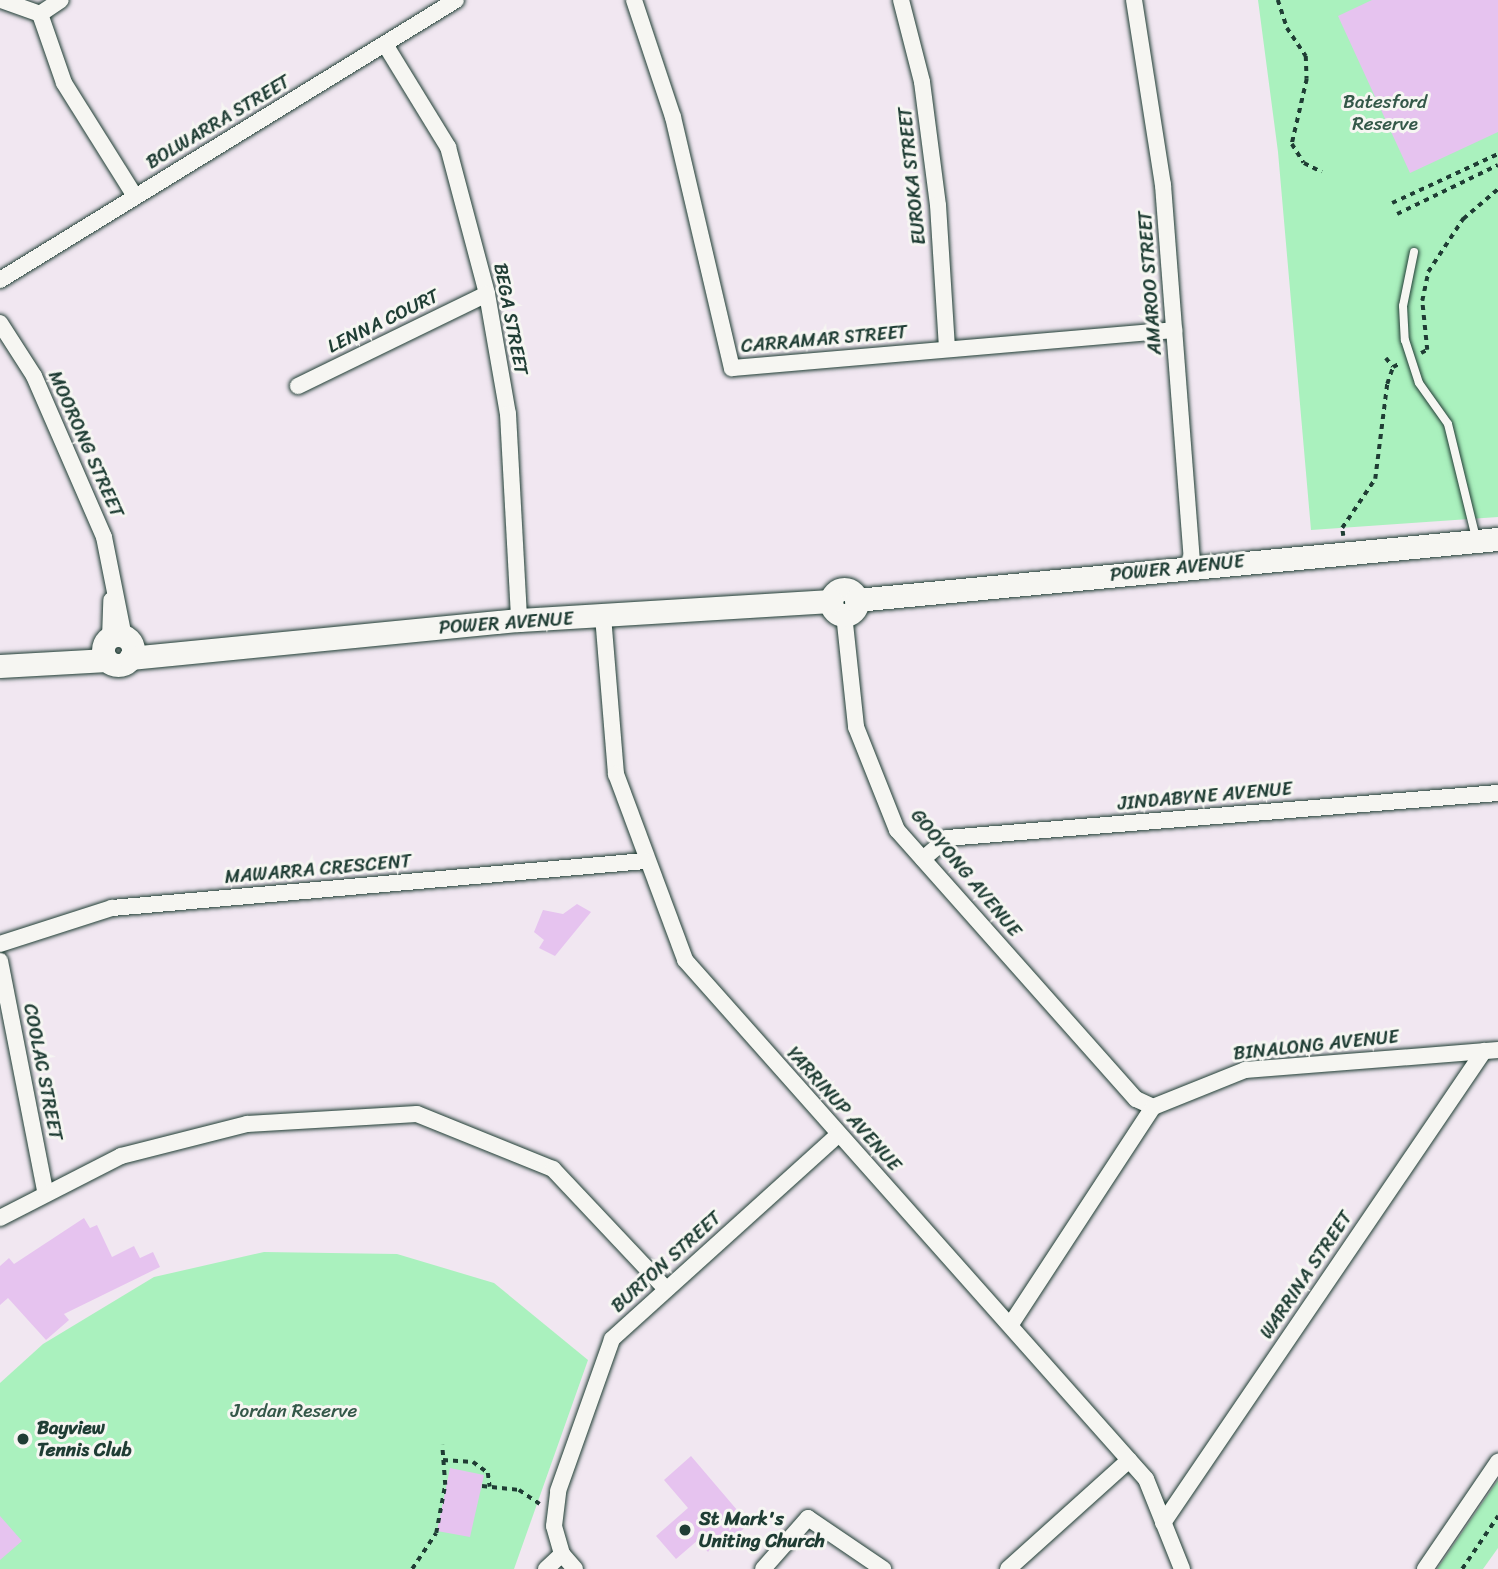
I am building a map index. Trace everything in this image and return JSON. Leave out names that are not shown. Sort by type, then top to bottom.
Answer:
[{"type":"street","points":[[1,0],[40,14]]},
{"type":"street","points":[[40,14],[61,0]]},
{"type":"street","name":"BOLWARRA STREET","points":[[0,280],[386,46],[456,0]]},
{"type":"street","name":"CARRAMAR STREET","points":[[634,0],[674,117],[732,368],[1174,330]]},
{"type":"street","name":"EUROKA STREET","points":[[901,0],[922,82],[938,205],[947,349]]},
{"type":"street","name":"AMAROO STREET","points":[[1134,0],[1163,185],[1192,565]]},
{"type":"street","points":[[40,14],[64,83],[135,196]]},
{"type":"street","name":"BEGA STREET","points":[[386,46],[448,147],[487,294],[508,414],[519,620]]},
{"type":"street","name":"LENNA COURT","points":[[298,386],[487,294]]},
{"type":"street","name":"MOORONG STREET","points":[[0,323],[34,376],[104,537],[117,647]]},
{"type":"street","name":"POWER AVENUE","points":[[0,666],[50,661],[117,647],[182,650],[519,620],[844,605],[1192,565],[1488,540]]},
{"type":"street","name":"GOOYONG AVENUE","points":[[844,605],[856,727],[897,830],[1136,1099],[1153,1107]]},
{"type":"street","name":"YARRINUP AVENUE","points":[[603,617],[616,774],[645,862],[685,960],[1146,1479],[1182,1569]]},
{"type":"street","name":"JINDABYNE AVENUE","points":[[923,859],[947,838],[1498,793]]},
{"type":"street","name":"MAWARRA CRESCENT","points":[[0,944],[112,908],[645,862]]},
{"type":"street","name":"COOLAC STREET","points":[[0,961],[45,1191]]},
{"type":"street","name":"BINALONG AVENUE","points":[[1153,1107],[1245,1070],[1491,1051]]},
{"type":"street","name":"WARRINA STREET","points":[[1163,1523],[1491,1051]]},
{"type":"street","points":[[1011,1324],[1153,1107]]},
{"type":"street","points":[[0,1218],[45,1191],[121,1156],[247,1124],[417,1114],[553,1169],[666,1289]]},
{"type":"street","name":"BURTON STREET","points":[[562,1554],[554,1526],[556,1506],[612,1339],[838,1135]]},
{"type":"street","points":[[1008,1569],[1129,1460]]},
{"type":"street","points":[[1425,1569],[1498,1462]]},
{"type":"street","points":[[763,1569],[808,1518],[883,1569]]},
{"type":"street","points":[[546,1569],[562,1554],[575,1569]]},
{"type":"lane","points":[[1414,252],[1403,306],[1405,341],[1419,383],[1448,424],[1488,540]]},
{"type":"path","points":[[1278,0],[1287,28],[1306,56],[1307,79],[1292,144],[1304,163],[1321,172]]},
{"type":"path","points":[[1392,203],[1498,155]]},
{"type":"path","points":[[1473,165],[1478,175]]},
{"type":"path","points":[[1397,214],[1498,165]]},
{"type":"path","points":[[1386,358],[1393,367]]},
{"type":"path","points":[[412,1569],[436,1533],[445,1485],[442,1445]]},
{"type":"path","points":[[443,1460],[473,1462],[488,1473],[491,1486]]},
{"type":"path","points":[[482,1486],[519,1490],[534,1503],[556,1506]]},
{"type":"path","points":[[1462,1569],[1498,1516]]},
{"type":"green space","name":"Batesford Reserve","points":[[1258,0],[1498,0],[1498,517],[1311,530],[1278,152]]},
{"type":"green space","name":"Jordan Reserve","points":[[264,1252],[397,1254],[494,1283],[588,1360],[514,1569],[0,1569],[0,1383],[43,1344],[154,1277]]},
{"type":"green space","points":[[1498,1480],[1498,1548],[1483,1569],[1437,1569]]},
{"type":"building","points":[[1372,0],[1498,0],[1498,132],[1410,173],[1338,16]]},
{"type":"building","points":[[577,904],[591,912],[555,956],[539,948],[544,940],[534,932],[543,910],[563,914]]},
{"type":"building","points":[[84,1218],[90,1228],[97,1225],[112,1257],[134,1246],[140,1258],[153,1252],[160,1267],[64,1314],[69,1320],[46,1340],[8,1298],[0,1305],[0,1266],[9,1258],[14,1264]]},
{"type":"building","points":[[691,1456],[749,1524],[719,1550],[713,1544],[708,1552],[698,1540],[676,1559],[656,1536],[688,1508],[664,1480]]},
{"type":"building","points":[[450,1468],[484,1475],[470,1537],[437,1531]]},
{"type":"building","points":[[0,1516],[22,1541],[0,1560]]},
{"type":"place","name":"Bayview Tennis Club","points":[[23,1439]]},
{"type":"place","name":"St Mark's Uniting Church","points":[[685,1530]]}]
